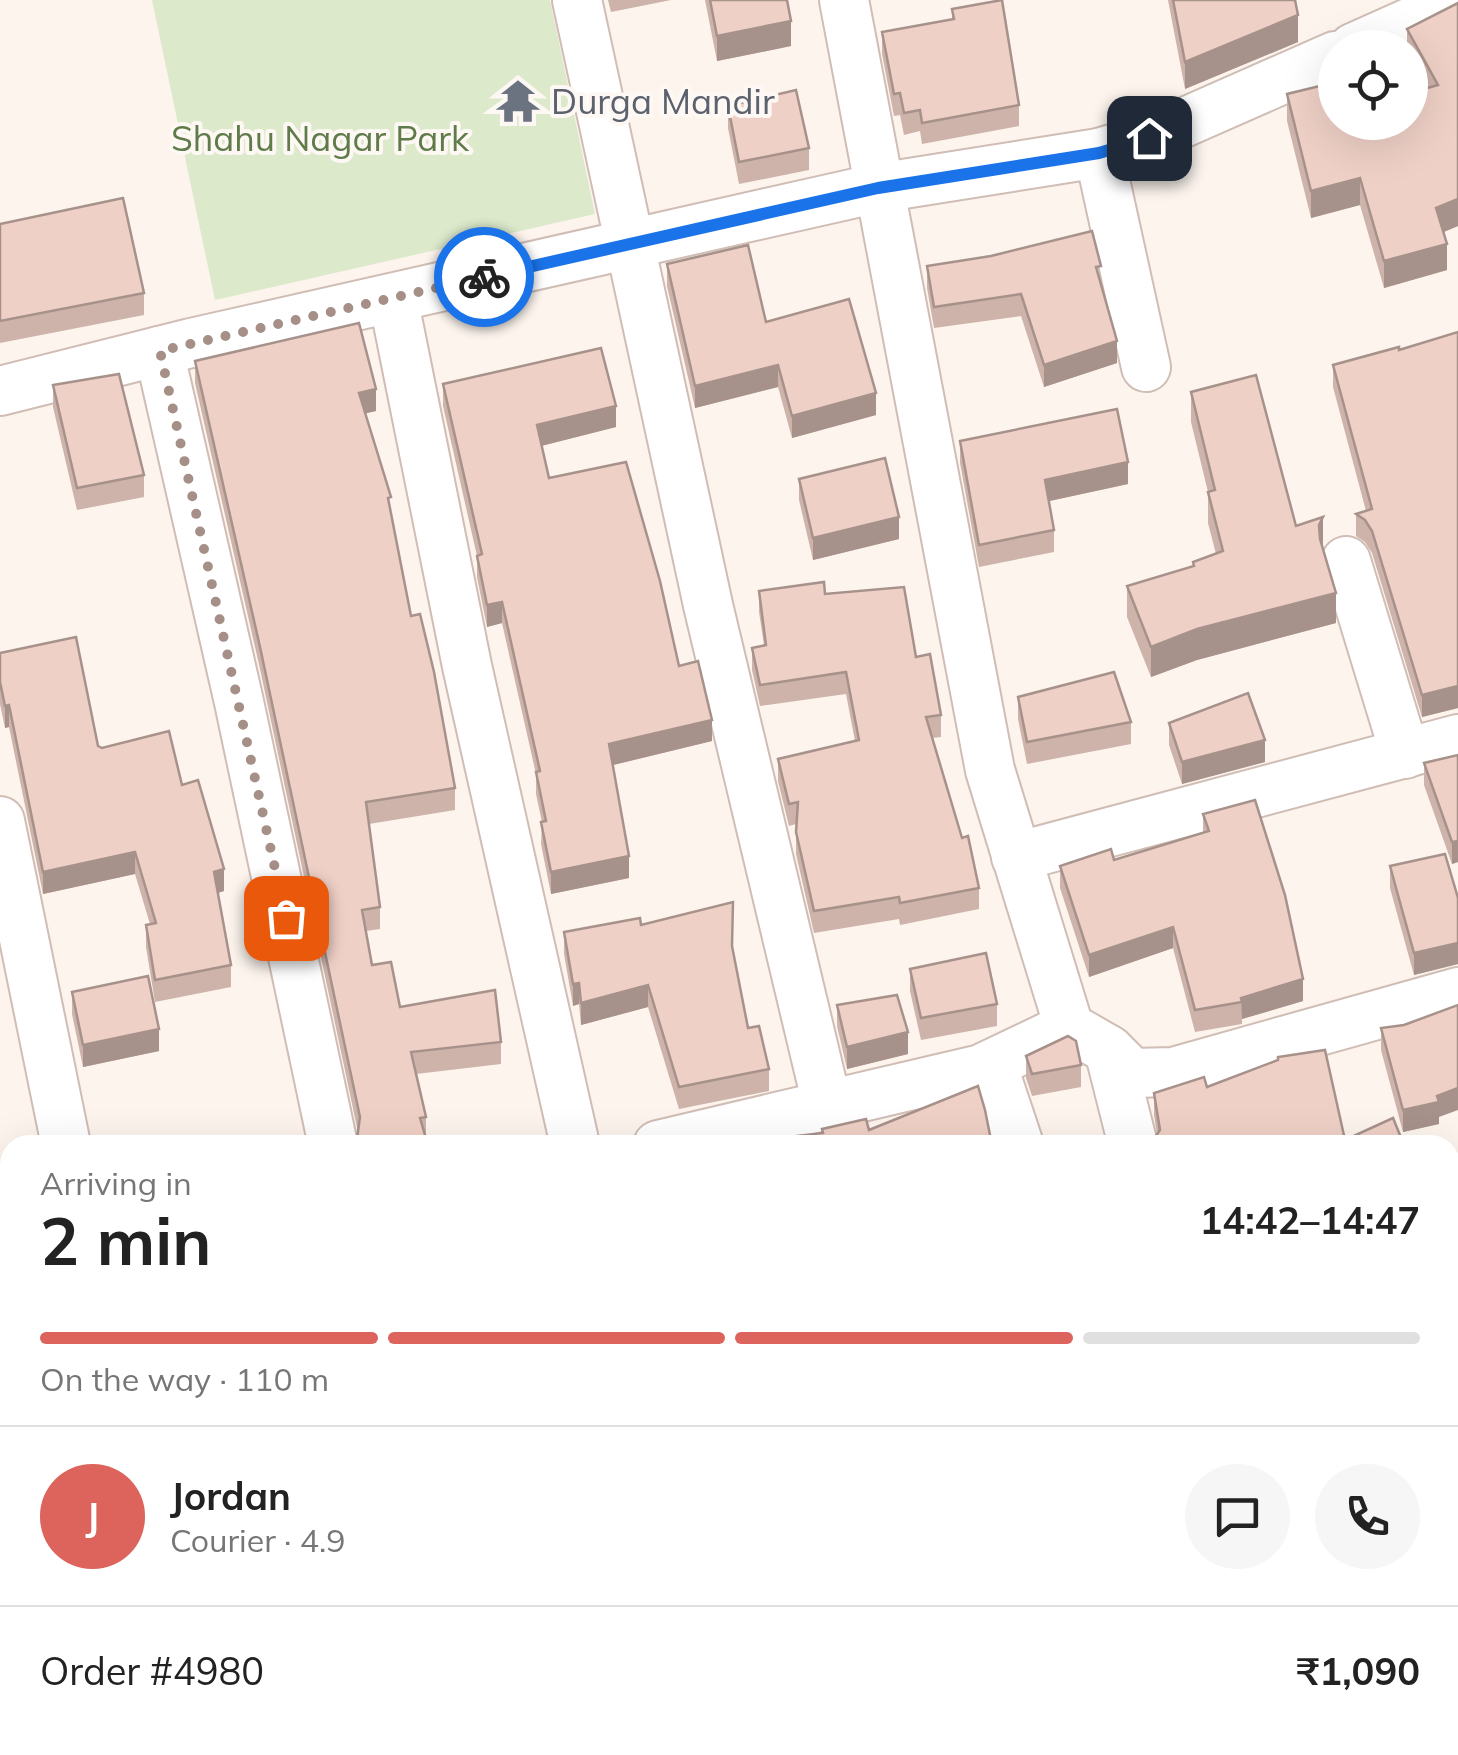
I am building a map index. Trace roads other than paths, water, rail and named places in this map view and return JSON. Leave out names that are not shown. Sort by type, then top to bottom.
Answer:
[{"type":"street","points":[[577,0],[708,605],[827,1104]]},
{"type":"street","points":[[844,0],[990,770],[1016,857],[1129,1135]]},
{"type":"street","points":[[1392,30],[1458,0]]},
{"type":"street","points":[[0,391],[878,188],[1099,153],[1149,138],[1318,63]]},
{"type":"street","points":[[1099,153],[1146,367]]},
{"type":"street","points":[[394,298],[468,666],[572,1135]]},
{"type":"street","points":[[160,351],[332,1135]]},
{"type":"street","points":[[1346,561],[1405,754]]},
{"type":"street","points":[[1016,857],[1458,740]]},
{"type":"street","points":[[0,821],[64,1135]]},
{"type":"street","points":[[1089,1039],[1132,1073],[1173,1072],[1458,992]]},
{"type":"street","points":[[699,1135],[1089,1039]]},
{"type":"street","points":[[992,1064],[1015,1135]]},
{"type":"place","name":"Durga Mandir","points":[[518,101]]},
{"type":"park label","name":"Shahu Nagar Park","points":[[320,138]]}]
